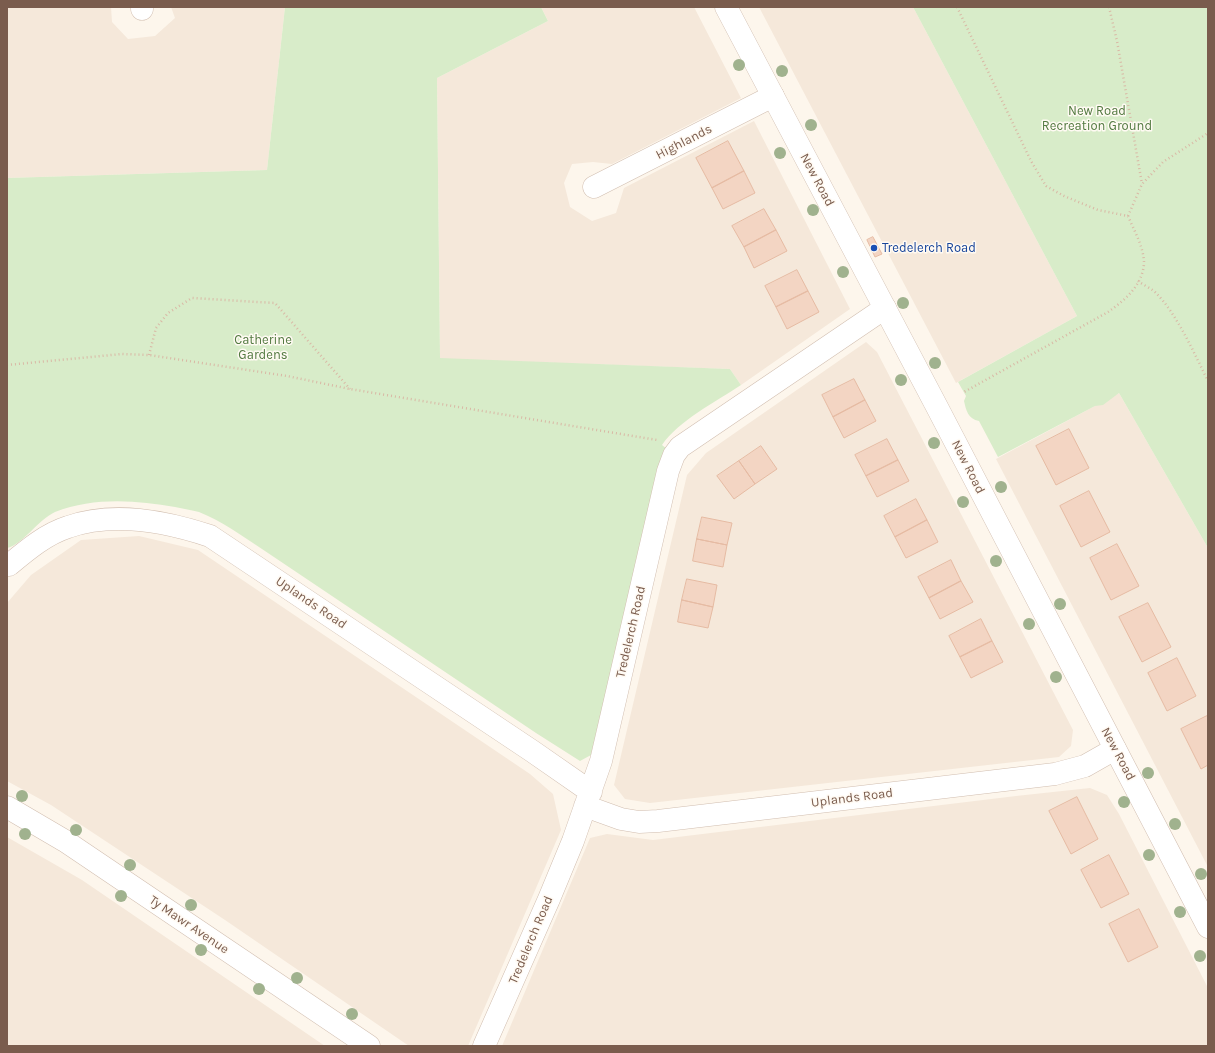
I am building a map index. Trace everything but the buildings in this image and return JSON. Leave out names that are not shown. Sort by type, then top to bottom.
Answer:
[{"type":"street","name":"New Road","points":[[726,7],[1208,927]]},
{"type":"street","name":"Highlands","points":[[594,187],[773,96]]},
{"type":"street","name":"Tredelerch Road","points":[[484,1046],[549,899],[588,799],[601,761],[668,471],[674,455],[680,447],[885,308]]},
{"type":"street","name":"Uplands Road","points":[[9,565],[46,537],[67,527],[90,521],[122,519],[157,522],[210,536],[532,751],[588,799],[621,819],[639,822],[1055,774],[1085,766],[1116,749]]},
{"type":"street","name":"Ty Mawr Avenue","points":[[7,807],[65,841],[369,1046]]},
{"type":"path","points":[[958,7],[1031,161],[1046,186],[1064,196],[1098,210],[1128,216]]},
{"type":"path","points":[[1109,7],[1117,41],[1142,184]]},
{"type":"path","points":[[964,392],[1108,312],[1132,292],[1141,276],[1144,263],[1141,249],[1128,216],[1142,184],[1164,162],[1208,133]]},
{"type":"path","points":[[1138,281],[1155,292],[1170,311],[1192,349],[1208,382]]},
{"type":"path","points":[[149,355],[156,328],[168,313],[192,298],[275,304],[350,389]]},
{"type":"path","points":[[7,365],[122,354],[149,355],[287,376],[350,389],[664,441],[680,447]]},
{"type":"shaded area","points":[[7,7],[111,7],[112,22],[128,39],[155,36],[175,18],[171,7],[285,7],[267,170],[7,178]]},
{"type":"shaded area","points":[[541,7],[694,7],[741,98],[612,164],[593,162],[572,164],[564,183],[570,207],[592,221],[616,213],[624,188],[754,121],[850,309],[741,385],[730,369],[440,359],[437,78],[548,21]]},
{"type":"shaded area","points":[[759,7],[913,7],[1077,316],[956,383]]},
{"type":"shaded area","points":[[866,342],[877,352],[1073,730],[1071,746],[1059,757],[650,803],[625,799],[614,785],[687,475],[706,453]]},
{"type":"shaded area","points":[[1119,393],[1208,548],[1208,867],[996,459]]},
{"type":"shaded area","points":[[139,536],[198,550],[530,774],[553,794],[561,830],[468,1046],[409,1046],[225,920],[51,805],[7,781],[7,603],[31,575],[81,540]]},
{"type":"shaded area","points":[[1090,788],[1107,795],[1119,814],[1208,988],[1208,1046],[502,1046],[590,838],[607,834],[653,840]]},
{"type":"shaded area","points":[[7,837],[82,880],[325,1046],[7,1046]]},
{"type":"green space","name":"Catherine Gardens","points":[[285,7],[541,7],[548,21],[437,78],[440,358],[730,369],[741,385],[688,420],[669,436],[662,445],[667,449],[637,563],[591,755],[580,761],[239,534],[199,512],[145,503],[115,501],[84,504],[55,512],[13,546],[7,548],[7,178],[267,170]]},
{"type":"green space","name":"New Road Recreation Ground","points":[[913,7],[1208,7],[1208,548],[1119,393],[1103,405],[1095,406],[998,457],[979,421],[975,420],[968,414],[964,401],[966,396],[958,382],[1077,316]]},
{"type":"place","name":"Tredelerch Road","points":[[874,248]]}]
